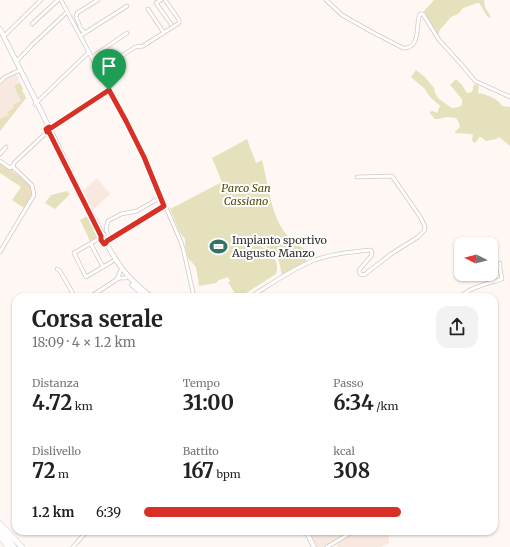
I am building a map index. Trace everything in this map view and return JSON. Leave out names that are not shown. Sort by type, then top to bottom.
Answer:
[{"type":"highway","points":[[0,524],[22,547]]},
{"type":"highway","points":[[0,529],[14,547]]},
{"type":"highway","points":[[0,536],[8,547]]},
{"type":"main road","points":[[0,29],[18,71],[36,103]]},
{"type":"main road","points":[[2,36],[101,236]]},
{"type":"main road","points":[[49,130],[90,211],[101,236],[102,242],[107,242]]},
{"type":"main road","points":[[107,242],[113,261],[126,278],[142,293]]},
{"type":"main road","points":[[107,242],[116,261],[126,274],[135,284],[147,293]]},
{"type":"main road","points":[[308,535],[314,547]]},
{"type":"street","points":[[2,36],[41,0]]},
{"type":"street","points":[[32,24],[58,0]]},
{"type":"street","points":[[61,0],[130,127],[144,157],[164,206],[181,242],[192,293]]},
{"type":"street","points":[[85,33],[81,29],[76,17],[77,13],[98,0]]},
{"type":"street","points":[[161,0],[156,4],[171,24]]},
{"type":"street","points":[[99,71],[135,47],[143,46],[177,24],[179,21],[165,0]]},
{"type":"street","points":[[326,0],[342,15],[403,48],[409,48],[414,44],[419,24],[419,16],[420,14],[423,14],[439,40],[475,81],[510,96]]},
{"type":"street","points":[[80,36],[127,6]]},
{"type":"street","points":[[148,9],[164,33]]},
{"type":"street","points":[[16,62],[67,12]]},
{"type":"street","points":[[92,57],[127,33]]},
{"type":"street","points":[[36,103],[90,52]]},
{"type":"street","points":[[0,82],[5,77],[18,71]]},
{"type":"street","points":[[13,166],[18,158],[49,130],[109,90]]},
{"type":"street","points":[[0,154],[6,147]]},
{"type":"street","points":[[0,161],[10,168],[13,166]]},
{"type":"street","points":[[0,252],[34,195],[32,184],[13,166]]},
{"type":"street","points":[[256,293],[310,262],[338,254],[371,250],[372,255],[359,270],[360,274],[364,275],[391,254],[418,237],[424,231],[425,227],[421,218],[392,176],[357,177]]},
{"type":"street","points":[[161,196],[137,211],[121,214],[108,221],[106,229],[107,242],[164,206]]},
{"type":"street","points":[[101,236],[91,244],[74,253],[86,277],[113,261]]},
{"type":"street","points":[[91,244],[103,267]]},
{"type":"street","points":[[466,293],[479,286],[493,283],[502,279],[500,263]]},
{"type":"street","points":[[57,269],[60,271],[73,293]]},
{"type":"street","points":[[116,280],[120,271]]},
{"type":"street","points":[[96,293],[116,280],[126,278]]},
{"type":"street","points":[[72,547],[83,535]]},
{"type":"street","points":[[327,547],[347,535]]},
{"type":"shaded area","points":[[16,74],[26,98],[0,131],[0,83]]},
{"type":"shaded area","points":[[97,178],[110,194],[93,210],[83,191]]},
{"type":"shaded area","points":[[305,535],[389,535],[389,543],[381,547],[338,547],[336,544],[330,547],[311,547]]},
{"type":"green space","points":[[434,0],[484,0],[485,7],[491,17],[490,18],[487,16],[479,3],[463,8],[458,14],[451,17],[439,31],[438,37],[424,11]]},
{"type":"green space","points":[[416,70],[425,77],[434,88],[439,99],[452,108],[462,105],[461,98],[450,85],[456,79],[467,93],[472,92],[474,85],[476,84],[479,86],[478,93],[492,97],[502,106],[510,107],[510,146],[499,137],[486,141],[479,137],[474,143],[472,140],[473,135],[455,133],[460,127],[456,118],[446,117],[435,119],[429,112],[433,111],[437,113],[440,106],[429,96],[425,89],[411,77]]},
{"type":"green space","points":[[20,83],[26,98],[0,131],[0,119],[9,115],[7,112],[14,108],[13,105],[21,101],[14,86]]},
{"type":"green space","name":"Parco San Cassiano","points":[[247,139],[256,163],[262,160],[273,209],[281,227],[297,245],[307,251],[306,262],[282,275],[278,258],[268,249],[252,239],[256,244],[271,254],[277,267],[276,274],[246,293],[235,293],[228,282],[230,281],[228,277],[219,280],[216,283],[199,286],[196,267],[188,258],[185,239],[180,233],[170,209],[222,182],[212,158]]},
{"type":"green space","points":[[0,163],[10,169],[12,168],[12,171],[31,184],[33,194],[24,208],[12,200],[21,187],[0,173]]},
{"type":"green space","points":[[67,191],[70,194],[55,209],[45,203],[51,195]]},
{"type":"green space","points":[[87,216],[97,237],[90,241],[80,220]]},
{"type":"waterway","points":[[0,169],[3,169],[22,181],[27,190],[24,197]]},
{"type":"place","name":"Impianto sportivo Augusto Manzo","points":[[219,246]]},
{"type":"route","points":[[109,90],[144,157],[164,206],[104,244],[49,132],[47,132],[46,129],[49,127],[51,128],[109,90]]}]
